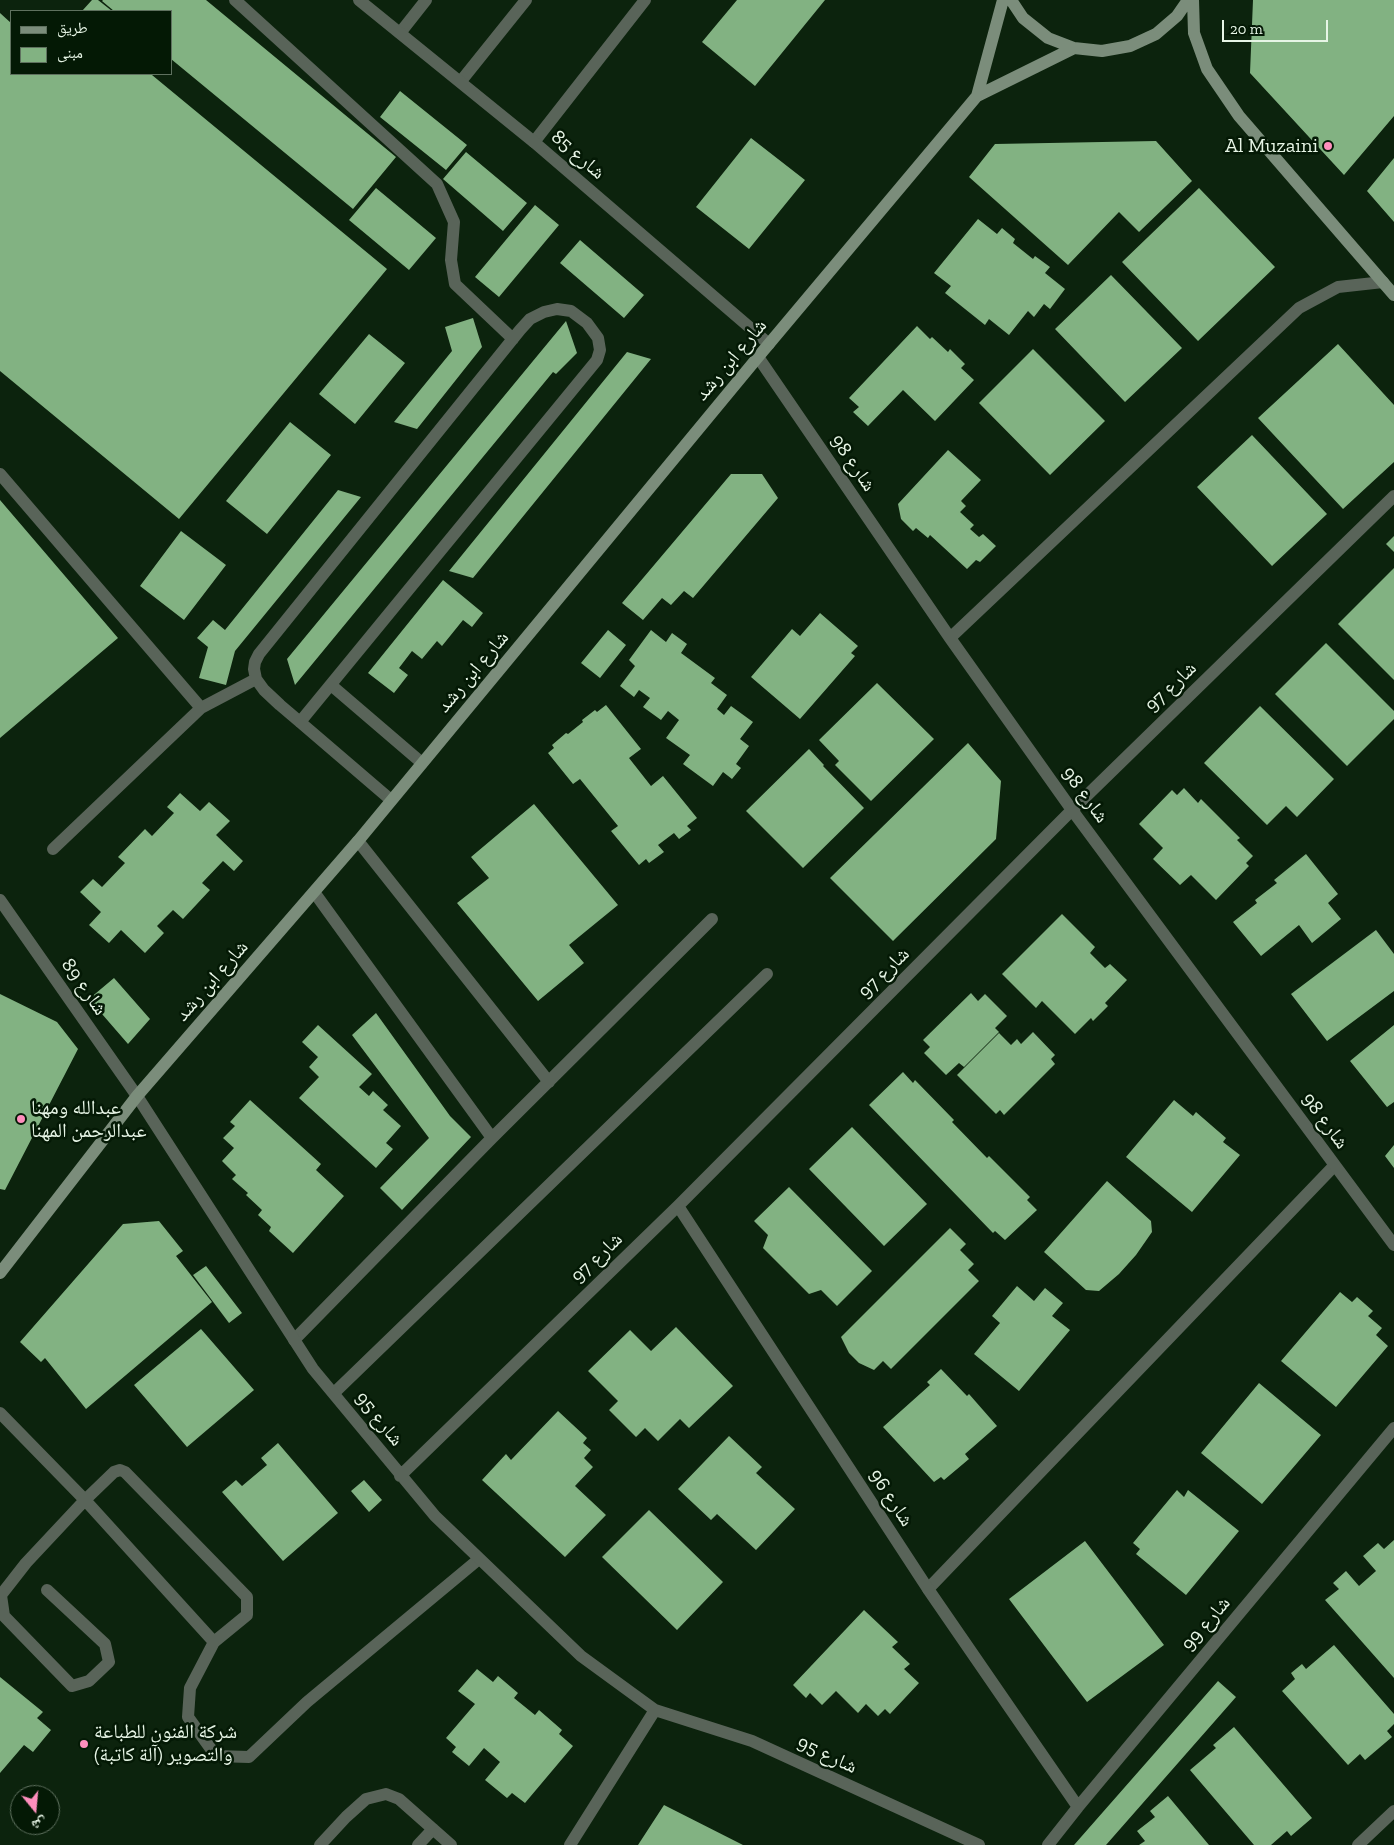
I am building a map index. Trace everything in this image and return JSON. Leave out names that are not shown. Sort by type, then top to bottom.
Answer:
[{"type":"street","points":[[235,0],[437,184],[454,222],[451,260],[455,284],[513,339]]},
{"type":"street","name":"شارع 85","points":[[359,0],[534,142],[769,344]]},
{"type":"street","points":[[400,33],[426,0]]},
{"type":"street","points":[[461,81],[526,0]]},
{"type":"street","points":[[534,142],[645,0]]},
{"type":"street","name":"شارع ابن رشد","points":[[978,96],[1003,0]]},
{"type":"street","points":[[1011,0],[1023,18],[1048,38],[1074,48],[1102,51],[1130,46],[1156,34],[1177,16],[1188,0]]},
{"type":"street","points":[[1193,0],[1194,33],[1207,69],[1238,116],[1394,295]]},
{"type":"street","name":"شارع ابن رشد","points":[[0,1273],[137,1096],[422,764],[758,357],[978,96],[1074,48]]},
{"type":"street","points":[[950,638],[1299,308],[1338,288],[1383,282]]},
{"type":"street","points":[[300,722],[597,360],[600,350],[598,338],[587,323],[571,311],[557,309],[544,312],[530,319],[254,662],[256,679],[264,690],[300,722],[391,800]]},
{"type":"street","name":"شارع 98","points":[[758,357],[950,638],[1072,810],[1394,1245]]},
{"type":"street","points":[[0,474],[201,708]]},
{"type":"street","name":"شارع 97","points":[[400,1476],[678,1206],[1072,810],[1394,496]]},
{"type":"street","points":[[53,849],[201,708],[256,679]]},
{"type":"street","points":[[331,685],[422,764]]},
{"type":"street","points":[[358,840],[548,1082]]},
{"type":"street","points":[[314,892],[492,1138]]},
{"type":"street","name":"شارع 89","points":[[0,900],[137,1096]]},
{"type":"street","points":[[294,1340],[492,1138],[712,919]]},
{"type":"street","points":[[334,1393],[767,974]]},
{"type":"street","name":"شارع 95","points":[[137,1096],[313,1370],[435,1516],[580,1656],[655,1710],[752,1741],[979,1845]]},
{"type":"street","points":[[928,1589],[1334,1166]]},
{"type":"street","name":"شارع 96","points":[[678,1206],[928,1589],[1078,1807]]},
{"type":"street","points":[[0,1413],[85,1500],[214,1642]]},
{"type":"street","name":"شارع 99","points":[[1048,1845],[1394,1428]]},
{"type":"street","points":[[47,1590],[105,1644],[109,1662],[89,1681],[72,1686],[4,1616],[1,1596],[26,1563],[85,1500],[114,1472],[120,1470],[125,1472],[247,1597],[247,1615],[214,1642],[190,1688],[188,1717],[216,1756],[249,1757],[307,1702],[480,1559]]},
{"type":"street","points":[[570,1845],[655,1710]]},
{"type":"street","points":[[320,1845],[366,1799],[386,1794],[399,1799],[452,1845]]},
{"type":"street","points":[[1358,1845],[1394,1811]]},
{"type":"street","points":[[418,1845],[433,1829]]},
{"type":"building","points":[[92,0],[98,0],[111,10],[83,10]]},
{"type":"building","points":[[206,0],[396,157],[353,209],[172,60],[172,10],[113,10],[102,1]]},
{"type":"building","points":[[737,0],[825,0],[755,86],[702,42]]},
{"type":"building","points":[[1253,0],[1394,0],[1394,116],[1344,175],[1250,73]]},
{"type":"building","points":[[0,13],[10,22],[10,75],[152,75],[387,269],[179,519],[0,371]]},
{"type":"building","points":[[400,91],[467,145],[446,170],[380,117]]},
{"type":"building","points":[[751,138],[805,180],[749,249],[696,207]]},
{"type":"building","points":[[1156,141],[1192,181],[1139,232],[1119,212],[1068,265],[969,177],[995,144]]},
{"type":"building","points":[[466,152],[527,203],[503,231],[443,179]]},
{"type":"building","points":[[1394,158],[1394,222],[1367,191]]},
{"type":"building","points":[[376,188],[436,238],[409,270],[349,220]]},
{"type":"building","points":[[1199,188],[1275,267],[1198,341],[1122,262]]},
{"type":"building","points":[[535,205],[559,225],[499,297],[475,277]]},
{"type":"building","points":[[978,219],[997,234],[1002,228],[1015,239],[1013,243],[1033,259],[1035,256],[1050,267],[1045,273],[1065,289],[1050,309],[1044,304],[1034,317],[1028,311],[1009,335],[989,319],[985,325],[945,293],[951,286],[934,273]]},
{"type":"building","points":[[580,240],[644,295],[624,318],[560,263]]},
{"type":"building","points":[[1111,275],[1182,348],[1125,402],[1055,329]]},
{"type":"building","points":[[473,318],[482,347],[417,429],[394,422],[452,351],[445,327]]},
{"type":"building","points":[[566,321],[577,353],[556,374],[553,372],[295,685],[287,659]]},
{"type":"building","points":[[917,326],[930,339],[932,337],[948,352],[950,349],[965,364],[961,368],[974,380],[935,421],[903,390],[868,426],[853,412],[859,407],[849,398]]},
{"type":"building","points":[[369,334],[405,363],[355,424],[319,394]]},
{"type":"building","points":[[1338,344],[1394,405],[1394,462],[1343,509],[1258,418]]},
{"type":"building","points":[[1033,349],[1105,421],[1050,475],[979,403]]},
{"type":"building","points":[[627,352],[651,359],[473,578],[449,571]]},
{"type":"building","points":[[290,422],[331,455],[267,534],[226,501]]},
{"type":"building","points":[[1252,435],[1327,514],[1272,566],[1197,487]]},
{"type":"building","points":[[948,450],[981,480],[961,501],[966,506],[960,512],[974,525],[970,529],[979,537],[983,534],[996,546],[980,562],[976,560],[967,569],[930,535],[928,538],[916,528],[913,531],[901,519],[898,504]]},
{"type":"building","points":[[731,474],[762,474],[778,498],[693,598],[684,591],[671,605],[662,598],[643,620],[622,603]]},
{"type":"building","points":[[338,490],[361,497],[235,651],[226,685],[199,678],[208,647],[197,638],[213,620],[225,630]]},
{"type":"building","points":[[0,500],[118,638],[0,738]]},
{"type":"building","points":[[181,531],[226,565],[184,620],[140,586]]},
{"type":"building","points":[[1394,536],[1394,552],[1386,544]]},
{"type":"building","points":[[1394,568],[1394,680],[1338,624]]},
{"type":"building","points":[[443,580],[483,613],[472,627],[463,620],[442,646],[437,641],[422,659],[412,651],[399,668],[408,675],[394,693],[368,673]]},
{"type":"building","points":[[820,613],[858,646],[851,653],[855,656],[800,719],[751,677],[792,629],[800,636]]},
{"type":"building","points":[[608,630],[626,645],[600,678],[581,663]]},
{"type":"building","points":[[651,630],[666,642],[672,633],[687,644],[681,653],[715,678],[711,683],[727,695],[717,709],[724,715],[731,706],[753,722],[740,739],[749,746],[736,764],[741,768],[732,779],[723,772],[713,786],[683,764],[690,755],[666,738],[679,720],[668,711],[661,720],[643,707],[650,698],[639,690],[634,697],[620,686],[635,666],[629,660]]},
{"type":"building","points":[[1326,643],[1394,711],[1394,719],[1347,766],[1275,694]]},
{"type":"building","points":[[877,683],[934,739],[871,801],[835,765],[839,761],[819,740]]},
{"type":"building","points":[[606,705],[641,749],[629,758],[651,786],[663,776],[697,818],[687,826],[691,830],[679,839],[674,833],[658,845],[664,852],[649,863],[646,859],[639,865],[611,831],[618,826],[580,779],[573,784],[548,753],[554,748],[552,745],[566,733],[568,734],[595,710],[597,712]]},
{"type":"building","points":[[1260,706],[1334,779],[1297,817],[1286,806],[1267,825],[1204,763]]},
{"type":"building","points":[[968,743],[1001,781],[996,839],[893,941],[830,878]]},
{"type":"building","points":[[809,749],[864,808],[803,868],[746,811]]},
{"type":"building","points":[[1184,788],[1198,803],[1201,799],[1240,838],[1237,840],[1253,856],[1246,863],[1249,866],[1216,900],[1191,875],[1180,885],[1153,859],[1163,848],[1139,824],[1172,790],[1177,795]]},
{"type":"building","points":[[180,793],[200,811],[209,802],[230,821],[216,835],[243,861],[234,871],[223,861],[202,883],[210,890],[183,919],[173,910],[157,926],[164,933],[145,953],[121,930],[109,943],[89,925],[101,912],[80,892],[93,879],[102,887],[125,863],[118,857],[145,829],[152,836],[174,813],[167,807]]},
{"type":"building","points":[[534,804],[618,905],[569,945],[584,963],[538,1001],[457,903],[489,878],[471,857]]},
{"type":"building","points":[[1306,854],[1338,894],[1328,903],[1341,919],[1312,943],[1299,925],[1261,956],[1233,922],[1257,903],[1255,900],[1277,883],[1274,880]]},
{"type":"building","points":[[1062,914],[1095,947],[1090,953],[1105,968],[1110,964],[1127,980],[1105,1003],[1108,1006],[1093,1021],[1091,1018],[1075,1034],[1042,1001],[1036,1008],[1002,974]]},
{"type":"building","points":[[1376,930],[1394,954],[1394,991],[1327,1041],[1291,994]]},
{"type":"building","points":[[114,978],[150,1019],[128,1044],[89,999]]},
{"type":"building","points":[[971,993],[978,1001],[985,994],[1007,1016],[995,1028],[999,1032],[964,1067],[959,1063],[946,1075],[924,1053],[930,1047],[923,1040]]},
{"type":"building","name":"عبدالله ومهنا عبدالرحمن المهنا","points":[[0,994],[57,1022],[78,1049],[5,1190],[0,1189]]},
{"type":"building","points":[[376,1013],[450,1116],[471,1137],[402,1210],[380,1188],[429,1138],[352,1035]]},
{"type":"building","points":[[318,1025],[372,1074],[359,1087],[369,1096],[373,1091],[388,1105],[383,1110],[401,1126],[386,1143],[393,1149],[376,1168],[299,1098],[319,1077],[309,1067],[318,1057],[302,1042]]},
{"type":"building","points":[[1394,1025],[1394,1102],[1387,1107],[1350,1061]]},
{"type":"building","points":[[1033,1032],[1055,1055],[1051,1059],[1055,1064],[1004,1115],[1000,1110],[996,1114],[957,1075],[999,1033],[1011,1045],[1017,1039],[1021,1044]]},
{"type":"building","points":[[903,1072],[913,1083],[915,1080],[954,1120],[952,1122],[987,1158],[989,1156],[1030,1197],[1027,1200],[1037,1210],[1005,1240],[995,1231],[993,1233],[869,1105]]},
{"type":"building","points":[[250,1100],[321,1164],[316,1170],[344,1196],[293,1253],[269,1231],[271,1227],[258,1215],[262,1210],[246,1195],[248,1193],[232,1179],[236,1175],[222,1161],[234,1148],[223,1138],[235,1126],[230,1122]]},
{"type":"building","points":[[1174,1100],[1193,1116],[1196,1112],[1226,1138],[1223,1142],[1240,1155],[1192,1212],[1126,1157]]},
{"type":"building","points":[[852,1127],[927,1204],[884,1246],[809,1169]]},
{"type":"building","points":[[1394,1145],[1394,1168],[1385,1156]]},
{"type":"building","points":[[1107,1181],[1151,1221],[1152,1232],[1136,1255],[1119,1274],[1099,1291],[1086,1290],[1044,1252]]},
{"type":"building","points":[[789,1187],[872,1271],[837,1306],[821,1290],[809,1294],[763,1248],[768,1235],[754,1221]]},
{"type":"building","points":[[159,1221],[183,1251],[176,1256],[212,1302],[86,1409],[45,1358],[41,1362],[20,1342],[123,1224]]},
{"type":"building","points":[[950,1228],[966,1244],[960,1250],[974,1264],[968,1270],[979,1281],[891,1369],[883,1361],[874,1370],[859,1363],[849,1353],[841,1337]]},
{"type":"building","points":[[206,1266],[242,1313],[229,1323],[193,1275]]},
{"type":"building","points":[[1017,1286],[1034,1301],[1045,1288],[1063,1303],[1052,1316],[1070,1330],[1019,1391],[974,1354],[1000,1323],[992,1316]]},
{"type":"building","points":[[1340,1292],[1352,1302],[1357,1297],[1373,1311],[1368,1316],[1382,1328],[1376,1335],[1388,1346],[1336,1407],[1281,1361]]},
{"type":"building","points":[[676,1327],[733,1386],[689,1428],[680,1419],[658,1441],[645,1428],[636,1437],[609,1410],[618,1401],[588,1371],[630,1330],[651,1351]]},
{"type":"building","points":[[201,1329],[254,1390],[187,1447],[134,1385]]},
{"type":"building","points":[[941,1369],[967,1396],[969,1394],[997,1426],[965,1454],[969,1459],[944,1480],[941,1477],[934,1482],[883,1427],[930,1385],[927,1382]]},
{"type":"building","points":[[1259,1383],[1321,1435],[1262,1504],[1201,1453]]},
{"type":"building","points":[[558,1411],[587,1438],[583,1443],[591,1450],[584,1458],[593,1467],[575,1486],[606,1515],[565,1557],[482,1480],[506,1454],[511,1460]]},
{"type":"building","points":[[729,1436],[762,1467],[756,1473],[795,1509],[756,1550],[717,1514],[711,1520],[678,1489]]},
{"type":"building","points":[[278,1443],[338,1513],[283,1561],[222,1492],[236,1480],[242,1486],[267,1465],[261,1458]]},
{"type":"building","points":[[364,1480],[382,1500],[369,1512],[351,1491]]},
{"type":"building","points":[[1177,1490],[1184,1497],[1188,1490],[1239,1531],[1186,1595],[1136,1554],[1140,1549],[1133,1543]]},
{"type":"building","points":[[649,1510],[723,1582],[677,1630],[602,1557]]},
{"type":"building","points":[[1394,1540],[1394,1678],[1325,1600],[1339,1589],[1333,1583],[1346,1571],[1359,1586],[1376,1571],[1363,1556],[1378,1543],[1384,1549]]},
{"type":"building","points":[[1085,1541],[1164,1645],[1087,1702],[1009,1599]]},
{"type":"building","points":[[864,1610],[898,1642],[892,1647],[910,1664],[904,1669],[919,1683],[890,1714],[885,1709],[878,1716],[866,1704],[858,1713],[836,1691],[822,1705],[810,1693],[806,1698],[793,1685]]},
{"type":"building","points":[[1334,1645],[1394,1714],[1394,1724],[1387,1731],[1392,1737],[1365,1760],[1360,1754],[1348,1765],[1282,1691],[1295,1679],[1291,1673],[1302,1664],[1306,1669]]},
{"type":"building","points":[[477,1669],[493,1682],[498,1676],[518,1693],[514,1698],[535,1715],[539,1710],[562,1730],[559,1734],[573,1746],[525,1803],[512,1793],[507,1798],[485,1780],[500,1762],[484,1748],[469,1766],[452,1752],[456,1747],[446,1738],[475,1704],[458,1691]]},
{"type":"building","points":[[0,1677],[43,1712],[37,1718],[51,1730],[33,1752],[24,1745],[0,1773]]},
{"type":"building","points":[[1218,1681],[1236,1697],[1106,1845],[1074,1845]]},
{"type":"building","points":[[1234,1727],[1312,1818],[1291,1836],[1287,1831],[1271,1845],[1254,1845],[1190,1770],[1216,1748],[1213,1745]]},
{"type":"building","points":[[1168,1796],[1209,1845],[1139,1845],[1145,1841],[1137,1831],[1155,1817],[1150,1811]]},
{"type":"building","points":[[664,1805],[743,1845],[638,1845]]},
{"type":"place","name":"Al Muzaini","points":[[1328,146]]},
{"type":"place","name":"عبدالله ومهنا عبدالرحمن المهنا","points":[[21,1119]]},
{"type":"place","name":"شركة الفنون للطباعة والتصوير (آلة كاتبة)","points":[[84,1744]]}]
